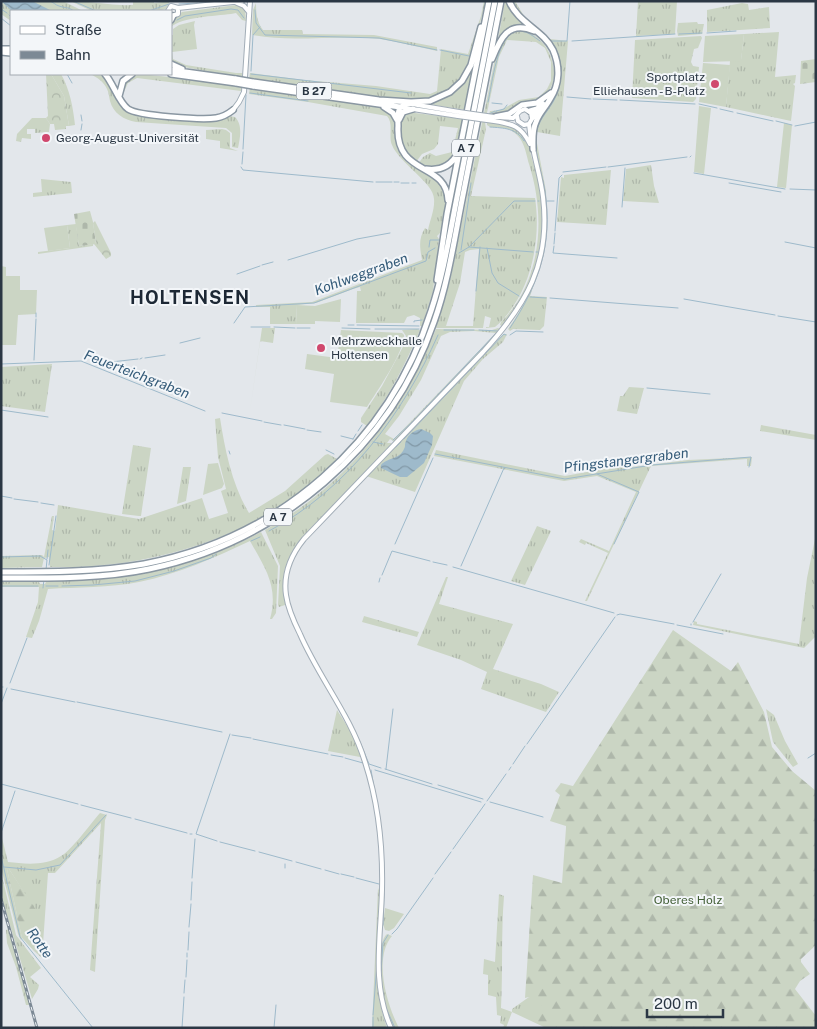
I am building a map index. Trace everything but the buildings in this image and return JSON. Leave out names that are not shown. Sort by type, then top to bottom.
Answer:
[{"type":"highway","points":[[434,301],[447,214],[489,1]]},
{"type":"highway","name":"A 7","points":[[1,578],[59,571],[123,567],[178,556],[235,534],[283,507],[328,473],[368,430],[399,385],[428,322],[441,276],[495,1]]},
{"type":"highway","name":"A 7","points":[[1,572],[56,577],[124,573],[173,563],[229,543],[283,514],[323,484],[367,439],[404,388],[434,322],[450,263],[501,1]]},
{"type":"highway","points":[[509,1],[518,16],[547,41],[556,59],[558,72],[557,82],[551,98],[535,123],[531,146]]},
{"type":"highway","points":[[395,101],[425,102],[434,100],[446,95],[459,85],[469,68],[476,40],[487,12]]},
{"type":"highway","points":[[487,71],[497,46],[504,35],[516,28],[527,29],[542,38],[552,54],[555,76],[551,93],[540,107],[530,112]]},
{"type":"highway","points":[[172,64],[190,72]]},
{"type":"highway","name":"B 27","points":[[172,70],[400,107]]},
{"type":"highway","name":"B 27","points":[[172,74],[236,81]]},
{"type":"highway","points":[[106,75],[126,108],[134,112],[214,118],[225,115],[233,110]]},
{"type":"highway","points":[[119,96],[123,81],[131,75]]},
{"type":"highway","name":"B 27","points":[[253,84],[395,101],[413,107]]},
{"type":"highway","points":[[494,119],[505,116],[522,105],[537,103],[551,93]]},
{"type":"highway","points":[[378,104],[393,113],[398,123]]},
{"type":"highway","points":[[532,118],[546,105]]},
{"type":"highway","points":[[400,107],[398,139],[402,151],[412,163],[440,178],[448,196],[447,214]]},
{"type":"highway","points":[[398,123],[403,112],[413,107]]},
{"type":"highway","points":[[423,169],[436,170],[445,167],[456,156],[461,147]]},
{"type":"main road","points":[[169,10],[171,6],[178,9],[242,1]]},
{"type":"main road","points":[[233,110],[244,92],[250,1]]},
{"type":"main road","points":[[235,2],[244,6],[249,12]]},
{"type":"main road","points":[[172,18],[177,15],[178,9]]},
{"type":"main road","name":"B 27","points":[[400,107],[413,107],[518,121]]},
{"type":"main road","name":"B 27","points":[[494,119],[517,116],[523,110],[530,112]]},
{"type":"main road","points":[[526,124],[532,118],[530,112]]},
{"type":"main road","points":[[517,116],[518,121],[526,124]]},
{"type":"main road","points":[[494,119],[519,128],[526,135],[531,146]]},
{"type":"main road","points":[[390,1028],[382,1003],[379,982],[382,887],[380,837],[372,792],[358,742],[312,661],[292,615],[286,595],[286,575],[291,559],[304,539],[504,330],[522,304],[533,280],[543,243],[544,207],[526,124]]},
{"type":"green space","points":[[1,1],[63,1],[81,10],[10,10],[10,20],[1,14]]},
{"type":"green space","points":[[70,1],[133,5],[133,1],[154,1],[154,3],[170,1],[166,9],[162,10],[90,10]]},
{"type":"green space","points":[[484,1],[486,1],[468,67],[459,82],[445,94],[430,99],[416,101],[249,79],[250,73],[376,86],[430,94],[437,91],[441,49],[468,54]]},
{"type":"green space","points":[[505,1],[529,27],[511,28],[498,40]]},
{"type":"green space","points":[[511,1],[515,1],[524,16],[550,39],[568,41],[560,136],[537,132],[536,138],[546,191],[547,223],[544,254],[530,296],[547,297],[544,326],[540,330],[513,329],[510,331],[508,329],[534,281],[544,246],[546,210],[543,184],[535,149],[535,135],[538,124],[553,98],[558,55],[522,17]]},
{"type":"green space","points":[[638,1],[677,1],[675,34],[636,36]]},
{"type":"green space","points":[[256,3],[257,18],[263,30],[302,30],[303,34],[374,35],[437,47],[437,51],[380,39],[348,37],[284,38],[252,35],[253,10]]},
{"type":"green space","points":[[742,3],[748,4],[749,10],[769,7],[770,28],[707,32],[707,10]]},
{"type":"green space","points":[[236,5],[245,9],[246,21],[242,20],[236,13],[191,19],[172,26],[173,19],[182,12]]},
{"type":"green space","points":[[195,21],[197,49],[172,52],[173,29],[179,25]]},
{"type":"green space","points":[[697,22],[698,24],[704,24],[702,34],[678,36],[678,23]]},
{"type":"green space","points":[[516,30],[526,31],[543,43],[553,61],[553,82],[547,94],[537,101],[506,113],[489,114],[490,111],[501,110],[519,100],[539,97],[547,89],[551,81],[551,62],[545,48],[536,42],[507,40],[499,57],[471,196],[535,198],[536,233],[530,269],[517,301],[495,327],[486,328],[489,327],[491,318],[485,316],[483,328],[436,328],[451,276],[497,49],[500,43]],"holes":[[[479,249],[473,326],[446,326],[460,283],[465,252]]]},
{"type":"green space","points":[[779,32],[775,77],[796,75],[795,83],[793,84],[795,86],[791,121],[726,107],[730,61],[741,60],[744,34]]},
{"type":"green space","points":[[480,33],[465,110],[428,104],[448,96],[461,84]]},
{"type":"green space","points":[[744,34],[741,61],[703,62],[705,36]]},
{"type":"green space","points":[[701,36],[698,48],[694,49],[691,62],[693,66],[699,67],[696,99],[693,102],[632,98],[635,40]]},
{"type":"green space","points":[[172,52],[173,59],[186,65],[242,73],[242,78],[184,67],[172,62]]},
{"type":"green space","points":[[816,59],[816,82],[800,84],[801,61]]},
{"type":"green space","name":"Sportplatz Elliehausen - B-Platz","points":[[703,63],[730,65],[726,107],[699,102]]},
{"type":"green space","points":[[46,75],[52,75],[64,96],[69,126],[66,126],[66,129],[55,130],[54,124],[50,124],[46,118],[48,116]]},
{"type":"green space","points":[[52,75],[62,75],[67,86],[75,125],[69,126],[64,96]]},
{"type":"green space","points":[[92,75],[105,76],[122,105],[133,113],[140,115],[218,120],[229,116],[235,117],[240,128],[238,148],[232,147],[232,133],[226,128],[136,122],[123,118],[111,105],[108,90],[98,78]]},
{"type":"green space","points":[[150,75],[242,86],[241,91],[137,78],[128,83],[123,94],[121,94],[123,87],[132,76]]},
{"type":"green space","points":[[250,87],[383,108],[394,116],[396,140],[400,154],[409,164],[439,183],[445,196],[440,233],[437,236],[439,239],[433,291],[422,326],[420,326],[420,318],[414,315],[407,317],[404,323],[356,323],[357,291],[361,291],[360,287],[316,303],[297,305],[296,324],[270,324],[270,307],[256,307],[256,305],[312,302],[422,260],[420,240],[425,228],[428,230],[434,199],[428,186],[402,159],[392,145],[390,123],[387,116],[249,94]]},
{"type":"green space","points":[[699,106],[711,108],[704,174],[694,172]]},
{"type":"green space","points":[[407,112],[464,119],[457,148],[453,157],[447,163],[440,167],[418,164],[423,157],[430,153],[436,156],[452,152],[458,128],[440,126],[438,144],[434,149],[422,154],[416,162],[404,150],[399,130],[401,120]]},
{"type":"green space","points":[[32,118],[46,118],[50,124],[49,132],[35,133],[35,129],[27,129],[27,134],[31,134],[31,139],[22,138],[21,142],[16,141],[17,134]]},
{"type":"green space","points":[[487,122],[510,126],[526,139],[537,178],[542,215],[539,252],[534,271],[514,311],[502,326],[500,325],[501,322],[515,306],[532,268],[537,248],[538,205],[522,142],[512,131],[504,128],[490,127],[487,125]]},
{"type":"green space","points":[[784,123],[792,125],[786,188],[777,187]]},
{"type":"green space","points":[[222,129],[230,133],[230,148],[238,151],[220,148],[220,141],[206,139],[206,130]]},
{"type":"green space","points":[[651,165],[659,203],[623,201],[626,169]]},
{"type":"green space","points":[[611,170],[606,225],[557,222],[561,177],[564,178],[564,175]]},
{"type":"green space","points":[[41,179],[71,182],[72,193],[33,197],[33,193],[42,192]]},
{"type":"green space","points":[[90,211],[96,244],[79,246],[74,214]]},
{"type":"green space","points":[[95,221],[111,253],[111,256],[106,259],[94,244],[96,243],[93,223]]},
{"type":"green space","points":[[76,224],[79,246],[93,244],[93,246],[38,254],[38,252],[70,248],[67,225]]},
{"type":"green space","points":[[67,225],[70,248],[48,251],[44,228]]},
{"type":"green space","points":[[1,266],[6,267],[6,276],[20,276],[20,290],[37,290],[36,314],[18,315],[16,345],[1,345]]},
{"type":"green space","points":[[341,299],[340,322],[315,321],[315,324],[296,324],[297,305],[315,306]]},
{"type":"green space","points":[[262,328],[275,328],[273,343],[260,341]]},
{"type":"green space","points":[[436,329],[500,329],[485,348],[395,442],[390,439],[387,443],[391,443],[391,445],[296,546],[285,569],[283,585],[286,602],[285,605],[279,607],[280,566],[265,530],[321,492],[368,445],[407,390]],"holes":[[[474,331],[496,333],[394,439],[385,434],[399,416],[421,380],[441,336],[450,332]]]},
{"type":"green space","points":[[341,330],[402,333],[404,335],[395,361],[367,407],[330,402],[334,374],[305,369],[307,354],[337,358]]},
{"type":"green space","points":[[402,330],[420,330],[403,368],[367,426],[361,422],[361,418],[382,386],[405,343],[406,336]]},
{"type":"green space","points":[[504,334],[507,334],[503,342],[483,359],[464,381],[415,492],[366,476]]},
{"type":"green space","points":[[52,364],[45,412],[1,406],[1,367]]},
{"type":"green space","points":[[629,387],[644,388],[637,414],[617,411],[620,396],[623,396]]},
{"type":"green space","points":[[220,418],[234,479],[249,513],[285,491],[325,455],[328,454],[337,459],[309,485],[278,508],[208,542],[171,553],[95,566],[50,567],[49,557],[44,558],[42,567],[1,568],[1,556],[42,555],[44,557],[52,516],[54,516],[52,530],[55,531],[58,505],[139,519],[202,498],[209,519],[228,513],[221,491],[226,489],[218,457],[215,419]]},
{"type":"green space","points":[[761,425],[816,435],[816,440],[760,431]]},
{"type":"green space","points":[[133,445],[151,448],[141,516],[122,514]]},
{"type":"green space","points":[[436,450],[565,476],[625,465],[624,468],[688,460],[752,457],[751,466],[747,466],[747,459],[651,466],[587,601],[585,601],[608,553],[586,543],[585,545],[579,542],[581,539],[609,551],[636,492],[597,476],[564,481],[434,456]]},
{"type":"green space","points":[[218,463],[224,484],[222,488],[203,495],[208,464]]},
{"type":"green space","points":[[183,467],[191,467],[186,501],[177,504]]},
{"type":"green space","points":[[537,526],[551,531],[525,585],[511,581]]},
{"type":"green space","points":[[261,532],[278,566],[276,613],[272,619],[270,619],[273,597],[272,587],[261,560],[250,541],[196,565],[153,579],[116,585],[48,589],[32,638],[26,637],[38,602],[39,587],[1,587],[1,582],[39,582],[40,584],[45,584],[46,582],[109,578],[147,573],[214,553]]},
{"type":"green space","points":[[816,534],[816,636],[804,648],[693,625],[694,621],[697,624],[799,644],[807,578]]},
{"type":"green space","points":[[446,577],[448,577],[439,604],[513,624],[493,669],[541,684],[559,692],[546,712],[481,689],[487,672],[461,660],[417,645]]},
{"type":"green space","points":[[364,616],[419,632],[417,637],[362,622]]},
{"type":"green space","name":"Oberes Holz","points":[[673,630],[731,671],[738,662],[764,712],[772,747],[792,771],[816,791],[816,945],[801,959],[801,962],[810,974],[800,981],[795,989],[816,1016],[816,1028],[546,1028],[512,1012],[527,1011],[542,1014],[542,1004],[533,1004],[529,997],[525,998],[533,875],[562,883],[566,826],[550,821],[560,795],[555,791],[561,783],[573,786]]},
{"type":"green space","points":[[766,709],[774,715],[785,741],[798,764],[793,767],[773,742]]},
{"type":"green space","points":[[337,710],[351,732],[361,755],[360,757],[328,751]]},
{"type":"green space","points":[[100,813],[107,815],[105,820],[95,972],[90,970],[101,823],[55,873],[48,873],[42,958],[34,951],[37,913],[9,869],[7,869],[21,940],[18,934],[1,868],[1,842],[2,838],[8,862],[28,864],[49,861],[61,856],[70,849]]},
{"type":"green space","points":[[7,869],[9,869],[38,913],[34,951],[22,938]]},
{"type":"green space","points":[[1,872],[16,935],[41,968],[30,977],[39,985],[32,999],[1,895]]},
{"type":"green space","points":[[378,888],[381,904],[378,982],[383,1016],[387,1028],[372,1028]]},
{"type":"green space","points":[[499,894],[504,896],[501,1008],[512,1012],[506,1028],[503,1028],[504,1025],[500,1023],[501,1016],[497,1015],[496,997],[488,995],[488,975],[483,974],[484,959],[495,962]]},
{"type":"green space","points":[[385,908],[404,914],[394,928],[389,931],[385,930],[383,924]]},
{"type":"green space","points":[[9,929],[30,1005],[26,1005],[16,967],[7,943],[6,930]]},
{"type":"green space","points":[[387,934],[392,936],[386,945],[383,956],[384,982],[390,1007],[399,1028],[394,1028],[390,1021],[381,992],[380,954],[384,938]]},
{"type":"green space","points":[[529,997],[542,1003],[542,1015],[512,1012],[512,1009]]},
{"type":"water","points":[[1,1],[32,1],[50,10],[11,10]]},
{"type":"water","points":[[421,429],[433,436],[432,445],[424,463],[407,477],[400,477],[381,468],[384,462],[402,453],[410,434]]},
{"type":"waterway","points":[[49,1],[72,10]]},
{"type":"waterway","points":[[73,1],[94,10]]},
{"type":"waterway","points":[[207,2],[213,1]]},
{"type":"waterway","points":[[551,41],[567,41],[570,1]]},
{"type":"waterway","points":[[199,3],[205,2]]},
{"type":"waterway","points":[[179,4],[198,3]]},
{"type":"waterway","points":[[152,10],[169,4]]},
{"type":"waterway","points":[[1,9],[7,13]]},
{"type":"waterway","points":[[177,20],[185,16],[231,9],[238,10],[244,18]]},
{"type":"waterway","points":[[255,10],[256,23],[265,35],[379,38],[437,50]]},
{"type":"waterway","points":[[1,18],[10,25]]},
{"type":"waterway","points":[[251,71],[253,35],[260,27]]},
{"type":"waterway","points":[[488,102],[497,61],[505,40],[512,34],[522,31],[540,41]]},
{"type":"waterway","points":[[707,33],[736,31]]},
{"type":"waterway","points":[[679,34],[702,33]]},
{"type":"waterway","points":[[572,41],[675,34]]},
{"type":"waterway","points":[[510,328],[536,279],[545,246],[547,210],[537,156],[536,135],[543,117],[557,95],[561,79],[558,55],[551,41]]},
{"type":"waterway","points":[[440,50],[469,56]]},
{"type":"waterway","points":[[251,74],[327,83]]},
{"type":"waterway","points":[[68,75],[72,83]]},
{"type":"waterway","points":[[328,83],[411,93]]},
{"type":"waterway","points":[[250,93],[308,101]]},
{"type":"waterway","points":[[243,149],[246,95]]},
{"type":"waterway","points":[[567,97],[591,99]]},
{"type":"waterway","points":[[593,99],[617,100]]},
{"type":"waterway","points":[[620,100],[695,104]]},
{"type":"waterway","points":[[492,103],[502,104]]},
{"type":"waterway","points":[[699,104],[717,108]]},
{"type":"waterway","points":[[496,113],[496,111],[504,109],[507,105]]},
{"type":"waterway","points":[[720,109],[733,112]]},
{"type":"waterway","points":[[489,114],[495,111]]},
{"type":"waterway","points":[[737,113],[773,121]]},
{"type":"waterway","points":[[81,115],[82,121]]},
{"type":"waterway","points":[[776,121],[792,125]]},
{"type":"waterway","points":[[795,126],[816,122]]},
{"type":"waterway","points":[[81,130],[82,124]]},
{"type":"waterway","points":[[490,127],[513,131],[524,141],[526,140]]},
{"type":"waterway","points":[[242,164],[243,152]]},
{"type":"waterway","name":"Kohlweggraben","points":[[608,167],[687,157]]},
{"type":"waterway","points":[[241,167],[243,170],[373,182]]},
{"type":"waterway","name":"Kohlweggraben","points":[[563,172],[606,167]]},
{"type":"waterway","points":[[622,207],[625,168]]},
{"type":"waterway","points":[[694,173],[785,189]]},
{"type":"waterway","name":"Kohlweggraben","points":[[555,231],[559,178],[562,175]]},
{"type":"waterway","points":[[376,182],[392,182]]},
{"type":"waterway","points":[[394,182],[399,182]]},
{"type":"waterway","points":[[401,183],[409,183]]},
{"type":"waterway","points":[[461,250],[471,183]]},
{"type":"waterway","points":[[729,183],[781,192]]},
{"type":"waterway","points":[[790,189],[816,190]]},
{"type":"waterway","name":"Kohlweggraben","points":[[459,253],[469,247],[514,201],[535,201]]},
{"type":"waterway","name":"Kohlweggraben","points":[[547,201],[554,201]]},
{"type":"waterway","points":[[288,260],[357,239],[390,233]]},
{"type":"waterway","points":[[554,244],[555,233]]},
{"type":"waterway","points":[[429,247],[430,240],[439,240]]},
{"type":"waterway","points":[[785,242],[816,248]]},
{"type":"waterway","points":[[554,246],[553,253],[617,258]]},
{"type":"waterway","points":[[469,247],[533,252]]},
{"type":"waterway","points":[[476,291],[480,247]]},
{"type":"waterway","name":"Kohlweggraben","points":[[234,323],[245,307],[314,303],[426,261],[428,252],[435,248]]},
{"type":"waterway","points":[[487,248],[492,273],[498,283],[519,296]]},
{"type":"waterway","points":[[262,265],[273,262]]},
{"type":"waterway","points":[[237,274],[260,266]]},
{"type":"waterway","points":[[530,297],[546,298]]},
{"type":"waterway","points":[[550,298],[678,308]]},
{"type":"waterway","points":[[684,299],[775,315]]},
{"type":"waterway","points":[[778,316],[816,322]]},
{"type":"waterway","points":[[34,360],[36,319]]},
{"type":"waterway","points":[[414,322],[422,320]]},
{"type":"waterway","points":[[348,325],[354,325]]},
{"type":"waterway","points":[[357,325],[419,326]]},
{"type":"waterway","points":[[251,327],[270,327]]},
{"type":"waterway","points":[[274,327],[295,328]]},
{"type":"waterway","points":[[297,328],[310,328]]},
{"type":"waterway","points":[[342,328],[370,329]]},
{"type":"waterway","points":[[375,329],[419,329]]},
{"type":"waterway","points":[[444,330],[474,330]]},
{"type":"waterway","points":[[479,330],[497,331]]},
{"type":"waterway","points":[[393,440],[498,331]]},
{"type":"waterway","points":[[510,335],[516,331],[543,332]]},
{"type":"waterway","points":[[404,439],[504,334],[506,335]]},
{"type":"waterway","points":[[269,531],[297,514],[323,494],[348,472],[370,447],[408,393],[438,335]]},
{"type":"waterway","name":"Kohlweggraben","points":[[180,343],[200,338]]},
{"type":"waterway","name":"Kohlweggraben","points":[[145,358],[165,355]]},
{"type":"waterway","name":"Kohlweggraben","points":[[111,362],[138,359]]},
{"type":"waterway","name":"Feuerteichgraben","points":[[1,364],[81,361],[205,411]]},
{"type":"waterway","points":[[647,388],[710,394]]},
{"type":"waterway","points":[[1,410],[48,417]]},
{"type":"waterway","name":"Pfingstangergraben","points":[[222,413],[262,421]]},
{"type":"waterway","name":"Pfingstangergraben","points":[[264,422],[281,425]]},
{"type":"waterway","name":"Pfingstangergraben","points":[[284,425],[305,429]]},
{"type":"waterway","points":[[358,431],[362,425]]},
{"type":"waterway","name":"Pfingstangergraben","points":[[307,430],[321,432]]},
{"type":"waterway","name":"Pfingstangergraben","points":[[353,439],[356,434]]},
{"type":"waterway","name":"Pfingstangergraben","points":[[341,436],[353,439]]},
{"type":"waterway","name":"Pfingstangergraben","points":[[373,442],[383,444]]},
{"type":"waterway","name":"Pfingstangergraben","points":[[396,447],[401,442]]},
{"type":"waterway","points":[[326,450],[334,454]]},
{"type":"waterway","name":"Pfingstangergraben","points":[[435,454],[565,479],[652,465],[751,457],[749,467]]},
{"type":"waterway","points":[[395,544],[433,458]]},
{"type":"waterway","points":[[461,566],[504,468]]},
{"type":"waterway","points":[[597,474],[639,492],[614,544]]},
{"type":"waterway","points":[[1,496],[12,498]]},
{"type":"waterway","points":[[14,499],[38,502]]},
{"type":"waterway","points":[[41,503],[54,505]]},
{"type":"waterway","points":[[49,565],[56,516]]},
{"type":"waterway","points":[[251,541],[260,537]]},
{"type":"waterway","points":[[47,559],[48,550]]},
{"type":"waterway","points":[[382,575],[392,551],[430,561]]},
{"type":"waterway","points":[[62,586],[135,581],[174,571],[211,558],[216,554]]},
{"type":"waterway","points":[[1,557],[40,556],[47,560],[46,570]]},
{"type":"waterway","points":[[433,562],[447,565]]},
{"type":"waterway","points":[[453,567],[614,613]]},
{"type":"waterway","points":[[693,622],[721,574]]},
{"type":"waterway","points":[[379,582],[380,578]]},
{"type":"waterway","points":[[43,588],[44,579]]},
{"type":"waterway","points":[[1,586],[38,586]]},
{"type":"waterway","points":[[46,586],[58,586]]},
{"type":"waterway","points":[[617,615],[674,624]]},
{"type":"waterway","points":[[527,744],[615,617]]},
{"type":"waterway","points":[[677,625],[723,634]]},
{"type":"waterway","points":[[10,683],[27,638]]},
{"type":"waterway","points":[[1,704],[7,688]]},
{"type":"waterway","points":[[11,689],[75,702]]},
{"type":"waterway","points":[[77,702],[222,732]]},
{"type":"waterway","points":[[386,769],[393,709]]},
{"type":"waterway","points":[[346,713],[369,764],[381,768]]},
{"type":"waterway","points":[[217,841],[196,834],[230,734]]},
{"type":"waterway","points":[[232,735],[251,738]]},
{"type":"waterway","points":[[253,739],[328,754]]},
{"type":"waterway","points":[[513,764],[525,746]]},
{"type":"waterway","points":[[808,758],[816,753]]},
{"type":"waterway","points":[[331,755],[343,757]]},
{"type":"waterway","points":[[345,758],[363,763]]},
{"type":"waterway","points":[[385,769],[432,784]]},
{"type":"waterway","points":[[371,770],[376,799]]},
{"type":"waterway","points":[[375,770],[481,802]]},
{"type":"waterway","points":[[487,801],[506,774]]},
{"type":"waterway","points":[[1,784],[78,804]]},
{"type":"waterway","points":[[438,785],[483,799]]},
{"type":"waterway","points":[[1,833],[15,791]]},
{"type":"waterway","points":[[490,802],[543,817]]},
{"type":"waterway","points":[[453,849],[485,804]]},
{"type":"waterway","points":[[81,805],[131,818]]},
{"type":"waterway","points":[[4,867],[36,870],[60,865],[106,815]]},
{"type":"waterway","points":[[135,819],[187,833]]},
{"type":"waterway","points":[[192,878],[195,839]]},
{"type":"waterway","points":[[220,842],[255,851]]},
{"type":"waterway","points":[[259,852],[292,861]]},
{"type":"waterway","points":[[435,874],[451,852]]},
{"type":"waterway","name":"Rotte","points":[[1,856],[20,937],[93,1028]]},
{"type":"waterway","points":[[296,862],[321,869]]},
{"type":"waterway","points":[[325,870],[339,874]]},
{"type":"waterway","points":[[341,874],[354,877]]},
{"type":"waterway","points":[[356,878],[379,884]]},
{"type":"waterway","points":[[392,934],[433,878]]},
{"type":"waterway","points":[[191,900],[192,882]]},
{"type":"waterway","points":[[383,925],[384,893]]},
{"type":"waterway","points":[[189,927],[191,904]]},
{"type":"waterway","points":[[188,950],[189,932]]},
{"type":"waterway","points":[[381,972],[383,943],[388,935]]},
{"type":"waterway","points":[[186,977],[187,960]]},
{"type":"waterway","points":[[373,1015],[377,964]]},
{"type":"waterway","points":[[184,993],[185,980]]},
{"type":"waterway","points":[[182,1028],[184,997]]},
{"type":"waterway","points":[[274,1028],[276,1005]]},
{"type":"waterway","points":[[386,1008],[395,1028]]},
{"type":"waterway","points":[[373,1017],[373,1028]]},
{"type":"railway","points":[[1,899],[37,1028]]},
{"type":"place","name":"Sportplatz Elliehausen - B-Platz","points":[[715,84]]},
{"type":"place","name":"Georg-August-Universität","points":[[46,138]]},
{"type":"place","name":"Mehrzweckhalle Holtensen","points":[[321,348]]},
{"type":"district","name":"HOLTENSEN","points":[[190,298]]}]
